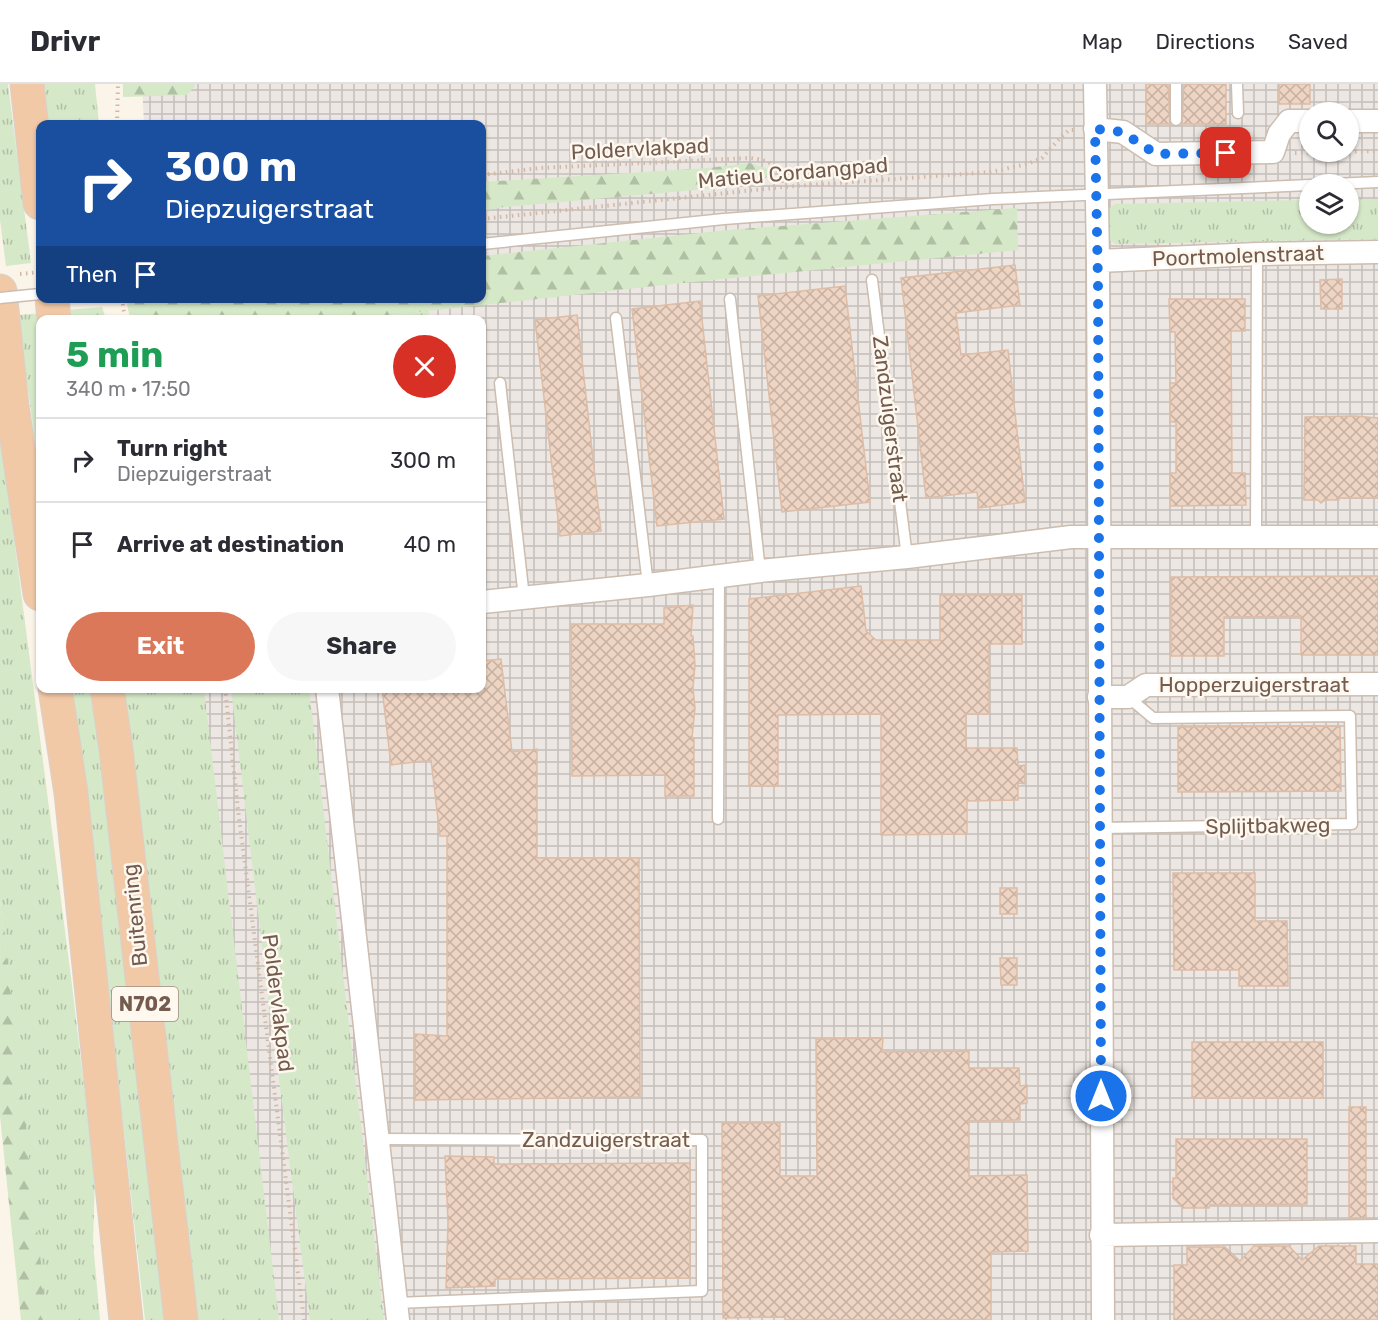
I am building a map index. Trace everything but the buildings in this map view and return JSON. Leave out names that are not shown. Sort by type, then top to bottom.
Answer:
[{"type":"highway","points":[[27,84],[36,166]]},
{"type":"highway","points":[[0,291],[12,406],[36,567]]},
{"type":"highway","name":"N702","points":[[56,693],[71,793],[126,1320]]},
{"type":"highway","name":"Buitenring","points":[[108,693],[116,748],[181,1320]]},
{"type":"street","points":[[1095,84],[1098,261],[1103,1320]]},
{"type":"street","points":[[1095,129],[1122,132],[1156,154],[1276,143],[1289,121],[1299,121]]},
{"type":"street","points":[[1359,121],[1378,121]]},
{"type":"street","name":"Poortmolenstraat","points":[[1098,261],[1257,254],[1378,252]]},
{"type":"street","points":[[486,602],[907,557],[1071,537],[1378,537]]},
{"type":"street","name":"Hopperzuigerstraat","points":[[1099,698],[1128,697],[1146,685],[1378,684]]},
{"type":"street","name":"Zandzuigerstraat","points":[[328,693],[397,1312]]},
{"type":"street","points":[[1101,1235],[1378,1231]]},
{"type":"lane","points":[[1176,84],[1176,120]]},
{"type":"lane","points":[[1237,84],[1238,113]]},
{"type":"lane","points":[[486,244],[724,219],[1096,193],[1378,182]]},
{"type":"lane","points":[[1256,536],[1257,254]]},
{"type":"lane","name":"Zandzuigerstraat","points":[[872,280],[907,557]]},
{"type":"lane","points":[[0,298],[36,294]]},
{"type":"lane","points":[[730,299],[760,571]]},
{"type":"lane","points":[[616,318],[648,585]]},
{"type":"lane","points":[[500,382],[524,598]]},
{"type":"lane","points":[[718,819],[720,576]]},
{"type":"lane","name":"Splijtbakweg","points":[[1100,828],[1352,824],[1350,717],[1154,718],[1128,697]]},
{"type":"lane","name":"Zandzuigerstraat","points":[[377,1139],[702,1140],[702,1291],[397,1312]]},
{"type":"path","points":[[117,120],[118,84]]},
{"type":"path","name":"Matieu Cordangpad","points":[[486,219],[783,187],[991,172],[1027,164],[1042,158],[1069,130],[1095,129]]},
{"type":"path","points":[[1276,143],[1297,153],[1378,152]]},
{"type":"path","name":"Poldervlakpad","points":[[486,175],[540,168],[750,158],[766,160],[774,165],[779,171],[783,187]]},
{"type":"path","name":"Poldervlakpad","points":[[226,693],[238,810],[304,1320]]},
{"type":"shaded area","points":[[142,84],[1378,84],[1378,1320],[208,1320],[174,693],[486,693],[486,315],[217,315],[404,303],[486,303],[486,120],[144,120]]},
{"type":"green space","points":[[0,84],[8,84],[31,263],[6,266],[0,220]]},
{"type":"green space","points":[[35,84],[95,84],[99,120],[40,120]]},
{"type":"green space","points":[[123,84],[195,84],[195,86],[187,95],[123,97]]},
{"type":"green space","points":[[750,163],[768,169],[767,176],[761,184],[486,210],[486,182],[708,168]]},
{"type":"green space","points":[[1359,199],[1378,199],[1378,239],[1116,244],[1104,237],[1105,212],[1115,204],[1299,200],[1299,234],[1359,234]]},
{"type":"green space","points":[[1017,208],[1018,250],[391,315],[129,315],[127,303],[486,303],[486,256],[728,230]]},
{"type":"green space","points":[[102,307],[105,315],[68,315],[67,310]]},
{"type":"green space","points":[[429,311],[429,315],[392,315]]},
{"type":"green space","points":[[42,313],[36,315],[36,450],[18,315]]},
{"type":"green space","points":[[0,430],[95,1179],[93,1242],[100,1320],[46,1320],[0,900]]},
{"type":"green space","points":[[69,693],[92,693],[167,1320],[145,1320],[111,1017]]},
{"type":"green space","points":[[117,693],[204,693],[279,1320],[194,1320]]},
{"type":"green space","points":[[231,693],[309,693],[384,1320],[310,1320]]},
{"type":"green space","points":[[0,900],[46,1320],[21,1320],[0,1116]]},
{"type":"route","points":[[1101,1096],[1098,261],[1095,129],[1122,132],[1156,154],[1226,153]]}]
